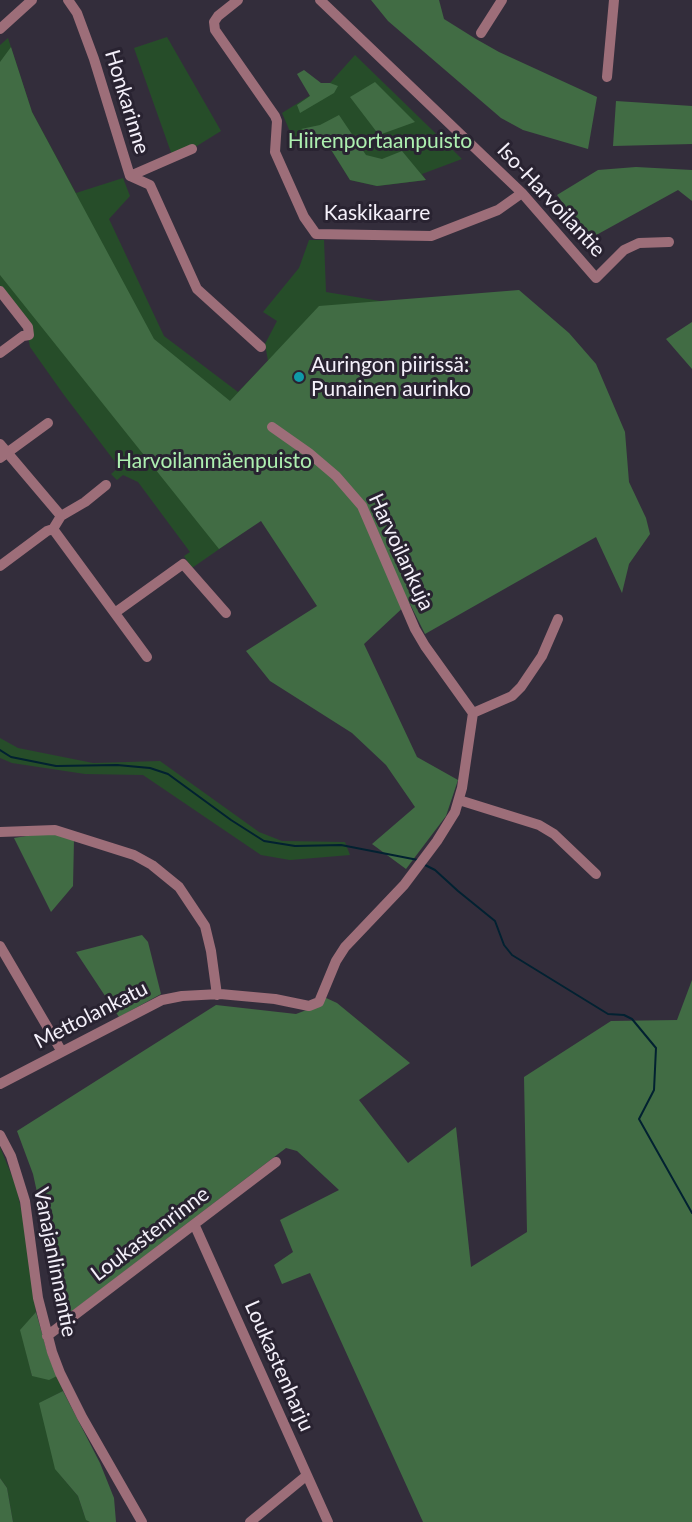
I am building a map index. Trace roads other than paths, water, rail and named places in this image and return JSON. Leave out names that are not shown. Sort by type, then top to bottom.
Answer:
[{"type":"street","points":[[0,29],[32,0]]},
{"type":"street","name":"Honkarinne","points":[[68,0],[77,13],[94,59],[130,176],[150,185],[196,289],[261,347]]},
{"type":"street","name":"Kaskikaarre","points":[[238,0],[218,16],[214,22],[215,30],[275,116],[277,121],[275,152],[304,217],[316,234],[431,236],[498,210],[522,193]]},
{"type":"street","name":"Iso-Harvoilantie","points":[[321,0],[522,193],[596,278],[624,250],[639,243],[669,242]]},
{"type":"street","points":[[481,33],[502,0]]},
{"type":"street","points":[[607,77],[614,0]]},
{"type":"street","points":[[130,176],[192,150]]},
{"type":"street","points":[[0,291],[28,327],[29,334],[0,353]]},
{"type":"street","points":[[48,423],[3,451],[61,516]]},
{"type":"street","name":"Harvoilankuja","points":[[272,427],[309,453],[336,476],[362,506],[415,629],[424,646],[472,714]]},
{"type":"street","points":[[0,566],[47,531],[54,529],[61,516],[85,502],[106,485]]},
{"type":"street","points":[[54,529],[147,657]]},
{"type":"street","points":[[116,612],[183,564],[226,613]]},
{"type":"street","points":[[558,619],[543,656],[521,687],[512,696],[472,714],[459,800],[539,825],[554,834],[596,874]]},
{"type":"street","name":"Mettolankatu","points":[[0,1084],[162,1000],[182,996],[217,994],[313,1005],[322,998],[336,961],[345,947],[404,885],[437,841],[455,812],[459,800]]},
{"type":"street","points":[[0,832],[55,830],[134,855],[152,865],[179,887],[205,926],[217,994]]},
{"type":"street","points":[[0,946],[62,1052]]},
{"type":"street","name":"Vanajanlinnantie","points":[[0,1135],[11,1156],[25,1201],[38,1298],[47,1336],[60,1373],[142,1522]]},
{"type":"street","name":"Loukastenrinne","points":[[47,1336],[195,1226],[276,1162]]},
{"type":"street","name":"Loukastenharju","points":[[195,1226],[328,1522]]},
{"type":"street","points":[[249,1522],[306,1476]]},
{"type":"waterway","points":[[0,750],[11,757],[56,766]]},
{"type":"waterway","points":[[57,766],[117,765],[150,768],[168,774],[264,841],[295,846],[341,845],[418,860]]},
{"type":"waterway","points":[[425,865],[435,870],[495,921],[504,945],[512,955],[608,1014],[624,1015],[632,1019],[656,1048],[654,1090],[639,1119],[692,1213]]},
{"type":"place","name":"Auringon piirissä: Punainen aurinko","points":[[299,377]]},
{"type":"park label","name":"Hiirenportaanpuisto","points":[[380,141]]},
{"type":"park label","name":"Harvoilanmäenpuisto","points":[[214,461]]}]
